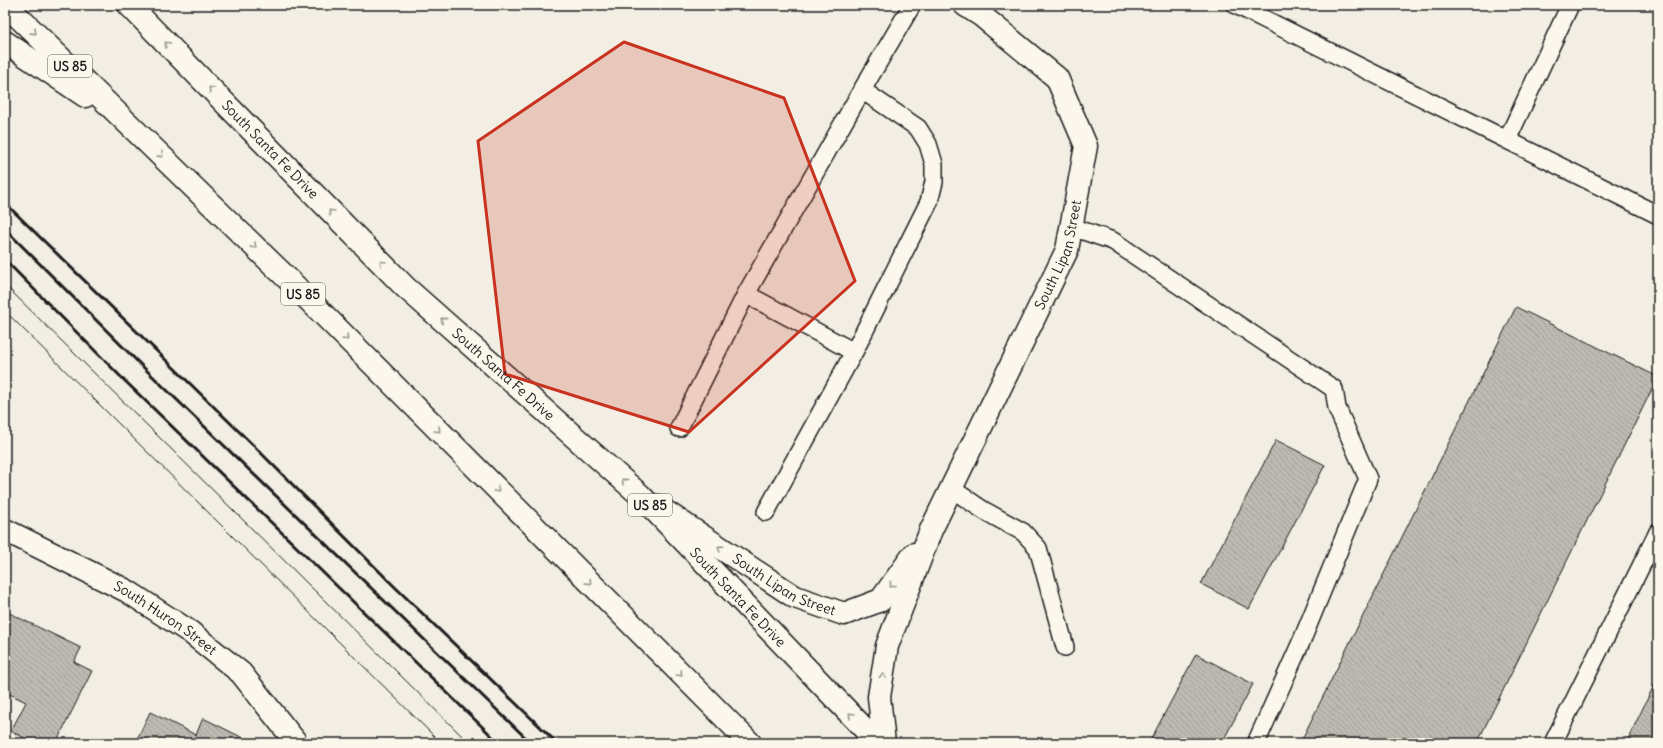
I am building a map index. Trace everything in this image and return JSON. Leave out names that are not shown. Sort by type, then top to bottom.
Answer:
[{"type":"main road","name":"US 85","points":[[6,5],[291,282],[750,743]]},
{"type":"main road","name":"South Santa Fe Drive","points":[[129,5],[405,287],[640,495],[878,743]]},
{"type":"main road","name":"South Lipan Street","points":[[884,743],[879,697],[888,646],[931,530],[1067,250],[1086,146],[1057,78],[982,16],[965,5]]},
{"type":"main road","points":[[5,42],[133,128]]},
{"type":"main road","name":"South Lipan Street","points":[[640,495],[795,597],[844,614],[881,600],[931,530]]},
{"type":"main road","name":"South Huron Street","points":[[5,530],[127,590],[190,632],[241,673],[295,741],[295,743]]},
{"type":"lane","points":[[679,428],[746,294],[912,5]]},
{"type":"lane","points":[[1236,5],[1658,215]]},
{"type":"lane","points":[[1507,140],[1570,5]]},
{"type":"lane","points":[[766,512],[854,352],[929,202],[934,182],[934,164],[928,144],[918,128],[862,90]]},
{"type":"lane","points":[[1072,227],[1113,241],[1334,389],[1337,408],[1368,479],[1302,640],[1256,743]]},
{"type":"lane","points":[[746,294],[854,352]]},
{"type":"lane","points":[[952,488],[983,510],[1024,532],[1038,548],[1065,647]]},
{"type":"lane","points":[[1553,743],[1658,532]]},
{"type":"highlighted area","points":[[624,42],[784,98],[855,281],[689,432],[505,374],[478,141]]},
{"type":"building","points":[[1516,307],[1658,377],[1477,743],[1300,743]]},
{"type":"building","points":[[1276,440],[1325,465],[1249,609],[1201,584]]},
{"type":"building","points":[[5,611],[81,648],[74,662],[92,671],[56,743],[34,743],[11,731],[26,702],[5,692]]},
{"type":"building","points":[[1196,654],[1253,684],[1222,743],[1149,743]]},
{"type":"building","points":[[1658,677],[1658,743],[1626,743]]},
{"type":"building","points":[[150,712],[196,735],[203,718],[243,738],[240,743],[135,743]]},
{"type":"tram line","points":[[5,285],[469,743]]},
{"type":"tram line","points":[[5,311],[441,743]]},
{"type":"railway","points":[[5,203],[255,447],[396,588],[557,743]]},
{"type":"railway","points":[[5,229],[140,364],[531,743]]},
{"type":"railway","points":[[5,260],[124,380],[499,743]]}]
